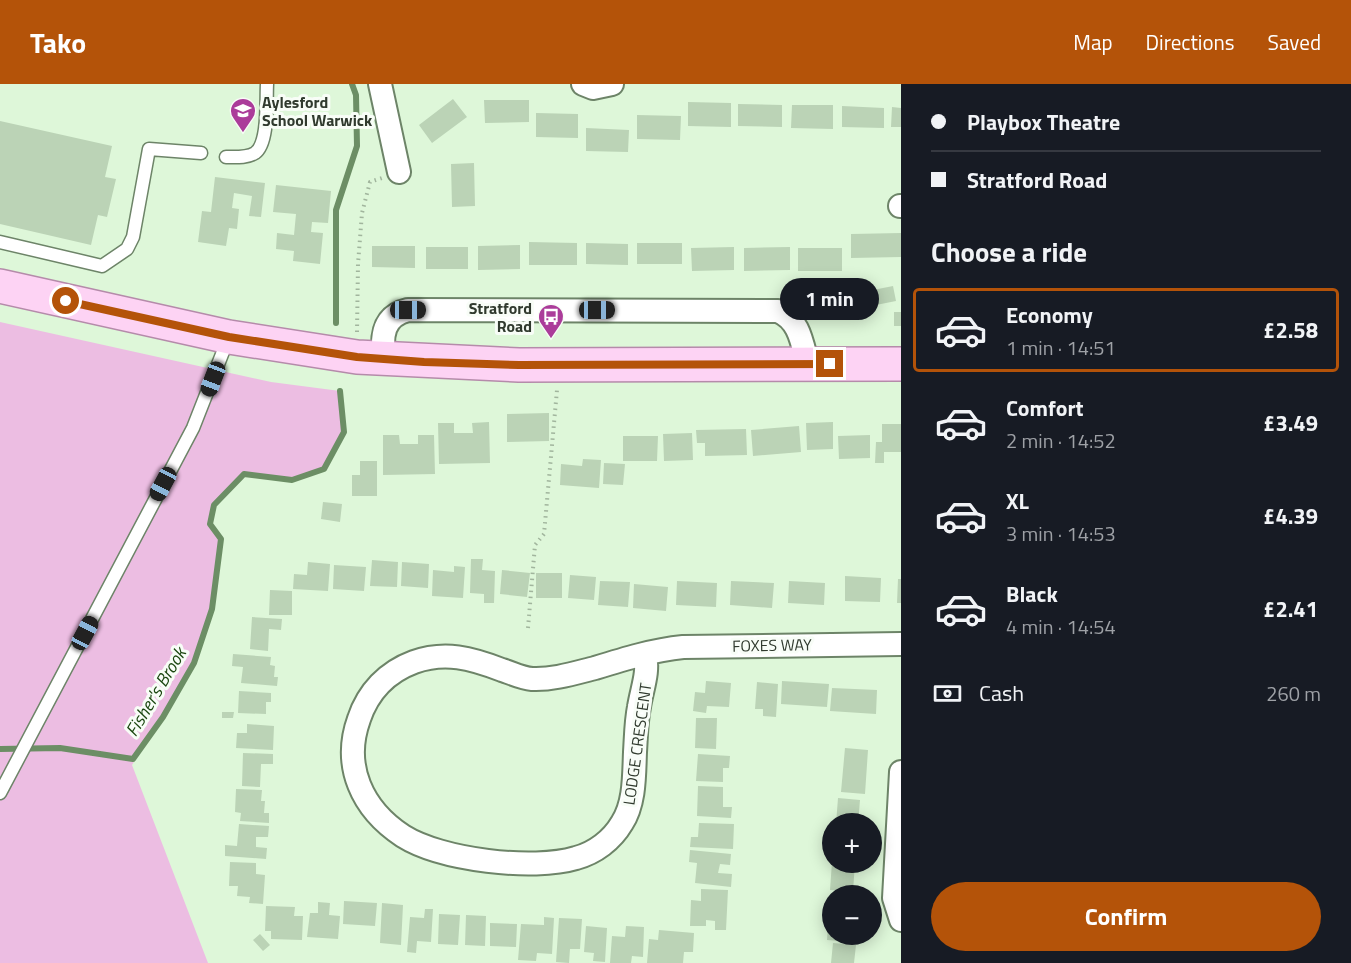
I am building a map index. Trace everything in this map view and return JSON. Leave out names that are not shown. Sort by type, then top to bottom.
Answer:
[{"type":"main road","points":[[0,286],[229,337],[370,358],[483,364],[901,364]]},
{"type":"street","points":[[380,84],[399,172]]},
{"type":"street","points":[[583,84],[593,88],[612,84]]},
{"type":"street","points":[[370,358],[382,342],[384,330],[389,321],[408,310],[778,311],[787,315],[794,322],[808,365]]},
{"type":"street","name":"FOXES WAY","points":[[645,654],[683,647],[901,644]]},
{"type":"street","name":"LODGE CRESCENT","points":[[645,654],[648,667],[638,709],[630,804],[624,821],[612,837],[597,849],[578,858],[542,864],[505,863],[473,858],[434,848],[405,837],[370,807],[363,796],[353,763],[352,744],[360,714],[375,687],[385,678],[411,663],[426,658],[455,655],[520,676],[546,679],[645,654]]},
{"type":"street","points":[[901,772],[894,898],[901,920]]},
{"type":"lane","points":[[226,157],[247,156],[261,147],[264,136],[267,84]]},
{"type":"lane","points":[[0,242],[102,266],[127,249],[133,237],[149,149],[201,153]]},
{"type":"lane","points":[[0,793],[193,429],[229,337]]},
{"type":"path","points":[[370,358],[358,264],[362,213],[370,182],[399,172]]},
{"type":"path","points":[[528,628],[536,545],[544,534],[560,364]]},
{"type":"shaded area","points":[[0,322],[271,382],[340,391],[344,432],[324,469],[292,480],[244,474],[214,505],[210,524],[221,539],[214,602],[194,663],[132,765],[208,963],[0,963]]},
{"type":"building","points":[[453,99],[467,117],[432,143],[419,125]]},
{"type":"building","points":[[484,100],[529,100],[529,122],[485,123]]},
{"type":"building","points":[[688,102],[731,103],[731,127],[688,126]]},
{"type":"building","points":[[738,104],[782,105],[782,127],[738,126]]},
{"type":"building","points":[[792,105],[833,105],[833,129],[791,128]]},
{"type":"building","points":[[842,106],[884,108],[884,128],[842,127]]},
{"type":"building","points":[[892,107],[901,108],[901,127],[891,127]]},
{"type":"building","points":[[536,113],[578,114],[578,138],[536,137]]},
{"type":"building","points":[[637,115],[681,116],[680,140],[637,139]]},
{"type":"building","points":[[0,121],[112,146],[105,177],[116,179],[107,217],[98,215],[91,245],[0,224]]},
{"type":"building","points":[[586,128],[629,130],[628,152],[586,151]]},
{"type":"building","points":[[474,163],[475,206],[452,207],[451,164]]},
{"type":"building","points":[[215,177],[265,183],[261,217],[249,216],[252,196],[234,193],[232,208],[239,209],[237,229],[229,228],[226,246],[198,242],[202,211],[211,212]]},
{"type":"building","points":[[276,185],[331,191],[328,223],[312,222],[311,232],[323,233],[320,264],[293,261],[294,251],[276,249],[277,233],[294,235],[296,214],[273,212]]},
{"type":"building","points":[[901,233],[901,257],[851,258],[851,234]]},
{"type":"building","points":[[529,242],[577,243],[577,265],[529,265]]},
{"type":"building","points":[[586,243],[628,244],[628,265],[586,264]]},
{"type":"building","points":[[637,243],[682,243],[682,264],[637,264]]},
{"type":"building","points":[[520,245],[520,269],[478,270],[478,246]]},
{"type":"building","points":[[372,246],[415,246],[415,268],[372,267]]},
{"type":"building","points":[[426,247],[468,247],[468,269],[426,269]]},
{"type":"building","points":[[734,247],[734,270],[692,271],[691,248]]},
{"type":"building","points":[[790,247],[790,270],[744,271],[744,248]]},
{"type":"building","points":[[798,248],[842,248],[842,271],[798,271]]},
{"type":"building","points":[[893,286],[896,301],[876,305],[873,290]]},
{"type":"building","points":[[894,312],[901,312],[901,326],[894,326]]},
{"type":"building","points":[[549,413],[549,441],[507,442],[507,414]]},
{"type":"building","points":[[489,422],[490,463],[439,464],[438,423],[454,423],[454,433],[473,433],[472,423]]},
{"type":"building","points":[[833,422],[833,449],[807,450],[806,423]]},
{"type":"building","points":[[882,424],[901,424],[901,452],[884,452],[884,463],[875,463],[876,442],[882,442]]},
{"type":"building","points":[[799,426],[801,452],[753,456],[751,430]]},
{"type":"building","points":[[746,429],[747,455],[705,456],[705,443],[697,443],[696,430]]},
{"type":"building","points":[[692,433],[693,460],[664,461],[663,434]]},
{"type":"building","points":[[383,435],[399,435],[400,444],[418,444],[418,435],[434,435],[435,474],[383,475]]},
{"type":"building","points":[[870,435],[870,458],[839,459],[838,436]]},
{"type":"building","points":[[623,436],[658,436],[657,461],[623,461]]},
{"type":"building","points":[[583,459],[601,460],[599,488],[560,485],[561,464],[582,466]]},
{"type":"building","points":[[360,461],[377,461],[377,496],[352,496],[352,475],[360,475]]},
{"type":"building","points":[[604,463],[625,464],[623,485],[603,484]]},
{"type":"building","points":[[323,502],[342,504],[340,522],[321,519]]},
{"type":"building","points":[[471,559],[483,559],[482,570],[495,571],[494,603],[484,603],[484,594],[470,593]]},
{"type":"building","points":[[372,560],[398,562],[397,587],[370,586]]},
{"type":"building","points":[[308,562],[330,564],[328,591],[293,589],[294,574],[307,575]]},
{"type":"building","points":[[402,562],[429,564],[428,588],[401,586]]},
{"type":"building","points":[[334,565],[366,567],[364,591],[333,589]]},
{"type":"building","points":[[454,566],[465,567],[463,598],[432,596],[433,570],[454,572]]},
{"type":"building","points":[[502,570],[530,573],[527,597],[500,594]]},
{"type":"building","points":[[536,573],[562,573],[562,598],[536,598]]},
{"type":"building","points":[[570,575],[596,577],[594,600],[568,598]]},
{"type":"building","points":[[845,576],[881,578],[880,602],[845,601]]},
{"type":"building","points":[[898,579],[901,579],[901,603],[897,603]]},
{"type":"building","points":[[600,581],[630,582],[628,607],[598,605]]},
{"type":"building","points":[[677,581],[717,583],[716,607],[676,605]]},
{"type":"building","points":[[731,581],[774,583],[772,608],[730,605]]},
{"type":"building","points":[[789,581],[825,583],[824,605],[788,603]]},
{"type":"building","points":[[634,584],[668,587],[666,611],[633,608]]},
{"type":"building","points":[[270,590],[292,591],[292,615],[269,615]]},
{"type":"building","points":[[252,617],[282,619],[281,630],[269,629],[268,651],[250,649]]},
{"type":"building","points":[[233,654],[271,657],[270,665],[275,666],[274,677],[278,677],[277,686],[241,683],[243,667],[232,666]]},
{"type":"building","points":[[706,681],[731,683],[729,707],[707,706],[706,713],[693,711],[695,692],[705,693]]},
{"type":"building","points":[[782,681],[829,684],[827,707],[781,704]]},
{"type":"building","points":[[757,682],[778,684],[776,717],[763,716],[763,709],[755,709]]},
{"type":"building","points":[[832,688],[877,690],[876,714],[830,711]]},
{"type":"building","points":[[239,691],[271,693],[271,702],[266,702],[266,714],[238,713]]},
{"type":"building","points":[[222,712],[234,712],[233,718],[222,718]]},
{"type":"building","points":[[696,718],[717,718],[716,749],[695,748]]},
{"type":"building","points":[[247,724],[274,726],[273,750],[236,748],[237,733],[247,733]]},
{"type":"building","points":[[845,748],[868,750],[865,794],[841,792]]},
{"type":"building","points":[[243,753],[273,754],[273,764],[261,764],[260,787],[242,786]]},
{"type":"building","points":[[698,754],[730,756],[729,768],[723,768],[723,782],[696,781]]},
{"type":"building","points":[[698,786],[723,787],[723,807],[732,807],[731,818],[697,816]]},
{"type":"building","points":[[236,789],[262,790],[261,801],[265,801],[264,813],[269,813],[269,823],[240,821],[241,813],[235,812]]},
{"type":"building","points":[[838,798],[860,800],[859,813],[837,813]]},
{"type":"building","points":[[699,823],[734,824],[733,849],[690,847],[691,837],[698,837]]},
{"type":"building","points":[[239,824],[269,826],[268,837],[256,837],[256,847],[267,848],[266,859],[225,856],[225,845],[237,846]]},
{"type":"building","points":[[690,850],[731,854],[730,865],[720,864],[718,873],[732,874],[731,887],[695,883],[697,863],[689,862]]},
{"type":"building","points":[[230,862],[256,863],[256,874],[265,875],[263,904],[249,903],[250,897],[237,896],[238,886],[229,886]]},
{"type":"building","points":[[831,873],[854,873],[853,885],[830,885]]},
{"type":"building","points":[[701,889],[728,890],[726,930],[715,930],[715,921],[706,920],[706,926],[690,926],[691,900],[701,901]]},
{"type":"building","points":[[344,901],[377,903],[375,926],[343,924]]},
{"type":"building","points":[[318,902],[330,903],[329,915],[340,916],[338,939],[307,937],[310,913],[318,913]]},
{"type":"building","points":[[382,903],[403,905],[401,945],[380,943]]},
{"type":"building","points":[[266,906],[295,907],[294,916],[303,916],[302,940],[271,939],[271,931],[265,931]]},
{"type":"building","points":[[425,909],[433,909],[431,942],[417,941],[416,953],[407,952],[410,917],[424,918]]},
{"type":"building","points":[[439,914],[460,915],[458,945],[438,944]]},
{"type":"building","points":[[466,915],[486,916],[485,946],[465,945]]},
{"type":"building","points":[[544,917],[554,918],[552,954],[537,953],[536,961],[518,960],[521,924],[544,925]]},
{"type":"building","points":[[559,918],[582,919],[580,949],[570,949],[569,963],[556,962]]},
{"type":"building","points":[[490,923],[517,924],[516,947],[490,946]]},
{"type":"building","points":[[586,926],[607,928],[605,962],[593,961],[594,953],[584,952]]},
{"type":"building","points":[[626,926],[644,927],[643,957],[632,956],[631,963],[610,963],[612,936],[625,937]]},
{"type":"building","points":[[659,930],[694,933],[693,952],[684,952],[683,963],[647,963],[649,939],[658,940]]},
{"type":"building","points":[[260,934],[270,945],[263,951],[253,940]]},
{"type":"building","points":[[833,945],[856,945],[854,963],[831,963]]},
{"type":"waterway","name":"Fisher's Brook","points":[[336,323],[336,210],[357,146],[356,95],[352,84]]},
{"type":"waterway","name":"Fisher's Brook","points":[[0,749],[60,748],[133,759],[163,717],[194,663],[212,609],[221,539],[210,524],[214,505],[244,474],[292,480],[324,469],[344,432],[340,391]]},
{"type":"place","name":"Aylesford School Warwick","points":[[243,134]]},
{"type":"place","name":"Stratford Road","points":[[551,340]]},
{"type":"route","points":[[66,301],[229,337],[357,357],[519,365],[830,364]]}]
